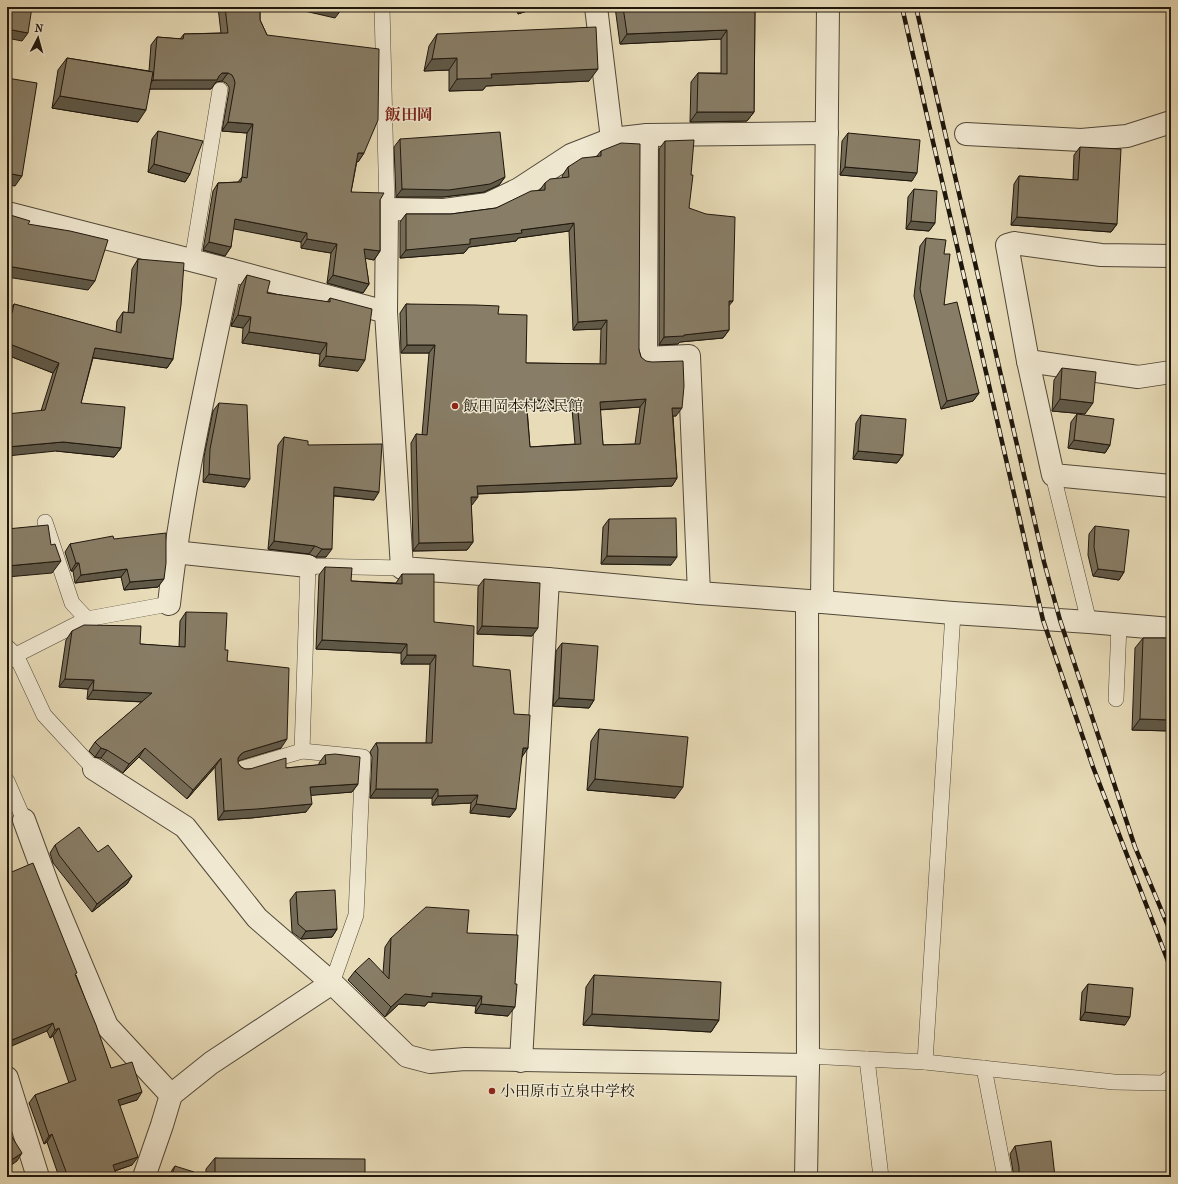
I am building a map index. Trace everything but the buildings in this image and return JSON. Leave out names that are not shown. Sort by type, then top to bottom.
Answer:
[{"type":"street","points":[[596,7],[612,140]]},
{"type":"street","points":[[806,1177],[814,602],[828,134],[828,7]]},
{"type":"street","points":[[966,134],[1081,140],[1127,136],[1171,122]]},
{"type":"street","points":[[828,134],[647,135],[612,140],[572,155],[520,189],[488,204],[444,210],[387,209],[386,312],[402,568],[953,614],[1089,622],[1171,629]]},
{"type":"street","points":[[647,135],[646,358],[690,356],[698,593]]},
{"type":"street","points":[[7,213],[230,270],[386,312]]},
{"type":"street","points":[[1171,256],[1101,256],[1014,243],[1007,245],[1028,361],[1053,475],[1171,486]]},
{"type":"street","points":[[169,604],[174,552],[190,465],[230,270]]},
{"type":"street","points":[[1028,361],[1138,377],[1171,372]]},
{"type":"street","points":[[174,552],[308,566]]},
{"type":"street","points":[[521,1061],[548,579]]},
{"type":"street","points":[[94,769],[185,827],[257,918],[332,983],[407,1056],[430,1062],[465,1059],[521,1061],[808,1061]]},
{"type":"street","points":[[24,820],[48,888],[107,1026],[170,1095]]},
{"type":"street","points":[[144,1177],[162,1125],[170,1095],[211,1063],[332,983]]},
{"type":"street","points":[[7,1078],[38,1177]]},
{"type":"lane","points":[[382,7],[387,209]]},
{"type":"lane","points":[[192,261],[220,90]]},
{"type":"lane","points":[[1053,475],[1089,622]]},
{"type":"lane","points":[[45,522],[72,603],[87,619]]},
{"type":"lane","points":[[302,751],[308,566],[402,568]]},
{"type":"lane","points":[[94,769],[44,715],[10,655],[87,619],[169,604]]},
{"type":"lane","points":[[925,1062],[953,614]]},
{"type":"lane","points":[[1116,699],[1119,625]]},
{"type":"lane","points":[[241,769],[302,751],[363,757],[356,915],[332,983]]},
{"type":"lane","points":[[7,781],[24,820]]},
{"type":"lane","points":[[808,1061],[867,1059],[925,1062],[1114,1082],[1163,1083],[1171,1077]]},
{"type":"lane","points":[[867,1059],[881,1177]]},
{"type":"lane","points":[[984,1068],[1005,1177]]},
{"type":"railway","points":[[902,7],[1043,620],[1093,767],[1171,969]]},
{"type":"railway","points":[[916,7],[1044,562],[1060,620],[1135,847],[1171,933]]},
{"type":"place","name":"飯田岡本村公民館","points":[[455,406]]},
{"type":"place","name":"小田原市立泉中学校","points":[[492,1091]]},
{"type":"district","name":"飯田岡","points":[[409,114]]}]
